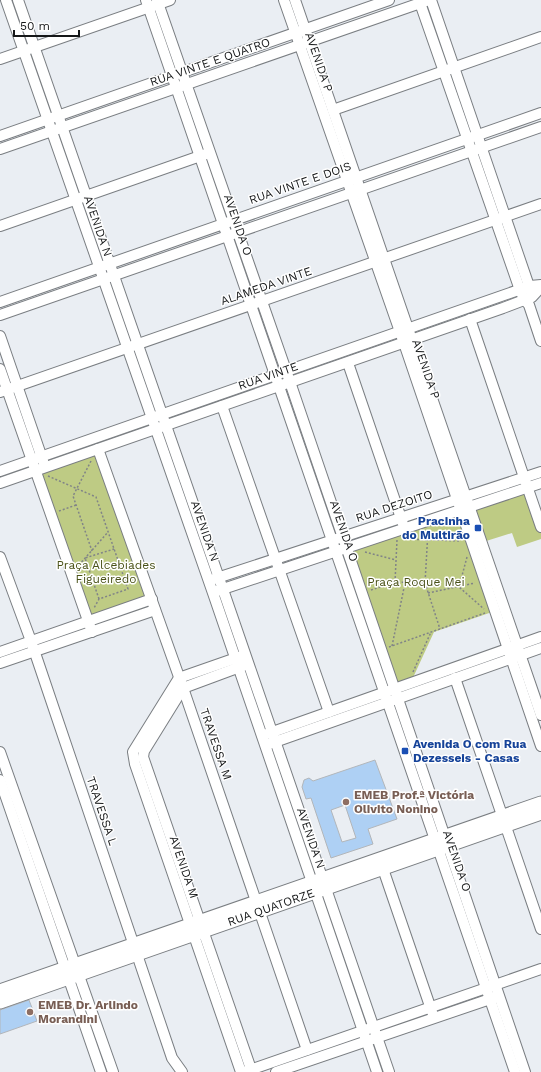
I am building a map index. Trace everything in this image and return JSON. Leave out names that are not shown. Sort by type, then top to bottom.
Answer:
[{"type":"street","name":"AVENIDA N","points":[[6,0],[209,581],[218,591],[274,737],[377,1072]]},
{"type":"street","name":"AVENIDA N","points":[[18,0],[219,578],[218,591],[235,658]]},
{"type":"street","points":[[0,59],[147,4],[170,0]]},
{"type":"street","name":"AVENIDA P","points":[[284,0],[295,33],[304,43],[333,110],[352,179]]},
{"type":"street","name":"AVENIDA P","points":[[295,0],[305,29],[304,43],[404,331],[450,446],[490,564],[541,746]]},
{"type":"street","name":"RUA VINTE E QUATRO","points":[[0,136],[389,0]]},
{"type":"street","points":[[425,1],[455,68],[506,216],[527,296],[541,341]]},
{"type":"street","points":[[425,1],[444,71],[495,219],[527,296]]},
{"type":"street","name":"RUA VINTE E QUATRO","points":[[0,149],[425,1]]},
{"type":"street","name":"AVENIDA O","points":[[158,2],[287,372],[341,549],[491,986],[515,1072]]},
{"type":"street","name":"AVENIDA O","points":[[147,4],[276,375],[338,538]]},
{"type":"street","points":[[333,110],[541,37]]},
{"type":"street","name":"RUA VINTE E DOIS","points":[[0,302],[541,113]]},
{"type":"street","points":[[0,315],[541,127]]},
{"type":"street","points":[[0,226],[210,153]]},
{"type":"street","name":"ALAMEDA VINTE","points":[[4,391],[541,204]]},
{"type":"street","name":"RUA VINTE","points":[[0,483],[470,320],[527,296],[541,286]]},
{"type":"street","name":"RUA VINTE","points":[[0,471],[404,331],[527,296]]},
{"type":"street","points":[[470,320],[541,527]]},
{"type":"street","points":[[0,336],[46,467]]},
{"type":"street","name":"AVENIDA P","points":[[408,342],[440,449],[484,581],[541,715]]},
{"type":"street","points":[[348,363],[401,518],[399,532]]},
{"type":"street","points":[[0,369],[4,391],[32,460],[92,632]]},
{"type":"street","points":[[222,406],[329,712]]},
{"type":"street","points":[[440,449],[450,446]]},
{"type":"street","name":"TRAVESSA M","points":[[98,449],[183,688],[307,1050]]},
{"type":"street","name":"RUA DEZOITO","points":[[209,581],[541,472]]},
{"type":"street","name":"RUA DEZOITO","points":[[218,591],[279,569],[399,532],[428,520],[541,483]]},
{"type":"street","name":"AVENIDA O","points":[[341,549],[362,592],[382,650],[392,695]]},
{"type":"street","name":"TRAVESSA L","points":[[0,557],[31,641],[172,1058],[182,1072]]},
{"type":"street","points":[[480,568],[490,564]]},
{"type":"street","points":[[0,652],[152,599]]},
{"type":"street","points":[[0,663],[155,610]]},
{"type":"street","points":[[274,737],[329,712],[455,678],[514,652],[541,637]]},
{"type":"street","points":[[264,740],[392,695],[407,684],[514,652],[541,648]]},
{"type":"street","points":[[235,658],[244,662],[183,688],[144,751],[138,757],[135,748],[179,678],[235,658]]},
{"type":"street","name":"AVENIDA N","points":[[244,662],[264,740],[389,1072]]},
{"type":"street","points":[[455,678],[541,929]]},
{"type":"street","points":[[0,752],[28,848],[71,971],[101,1072]]},
{"type":"street","name":"AVENIDA M","points":[[138,757],[247,1071]]},
{"type":"street","points":[[0,780],[28,848]]},
{"type":"street","name":"RUA QUATORZE","points":[[504,821],[541,803]]},
{"type":"street","name":"RUA QUATORZE","points":[[0,991],[71,971],[504,821],[541,813]]},
{"type":"street","points":[[381,864],[434,1018]]},
{"type":"street","points":[[247,1071],[541,969]]},
{"type":"street","points":[[71,971],[113,1072]]},
{"type":"street","name":"RUA QUATORZE","points":[[0,1002],[71,971]]},
{"type":"street","points":[[276,1072],[494,997]]},
{"type":"street","name":"AVENIDA O","points":[[494,997],[525,1072]]},
{"type":"path","points":[[92,551],[72,496],[98,449]]},
{"type":"path","points":[[35,470],[96,497],[128,589],[99,599],[85,558]]},
{"type":"path","points":[[50,514],[76,505]]},
{"type":"path","points":[[428,520],[425,583],[440,629]]},
{"type":"path","points":[[72,574],[108,532]]},
{"type":"path","points":[[396,582],[396,560],[399,532],[427,540],[471,542],[459,587]]},
{"type":"path","points":[[85,558],[114,549]]},
{"type":"path","points":[[341,549],[396,560]]},
{"type":"path","points":[[428,594],[484,581]]},
{"type":"path","points":[[362,592],[396,582],[425,583]]},
{"type":"path","points":[[392,646],[405,583]]},
{"type":"path","points":[[382,650],[487,612],[459,587]]},
{"type":"path","points":[[407,684],[431,632]]},
{"type":"green space","name":"Praça Alcebiades Figueiredo","points":[[98,449],[151,599],[88,621],[36,470]]},
{"type":"green space","points":[[527,487],[541,527],[541,539],[517,547],[512,533],[483,542],[470,506]]},
{"type":"green space","name":"Praça Roque Mei","points":[[460,510],[495,611],[434,632],[411,682],[395,689],[346,547]]},
{"type":"building","name":"EMEB Prof.ª Victória Olivito Nonino","points":[[375,760],[397,819],[368,829],[373,844],[331,858],[311,798],[306,799],[302,787],[304,780],[309,778],[313,781]],"holes":[[[345,805],[356,838],[342,842],[331,810]]]},
{"type":"building","points":[[29,1000],[37,1021],[0,1034],[0,1010]]},
{"type":"place","name":"Pracinha do Multirão","points":[[478,528]]},
{"type":"place","name":"Avenida O com Rua Dezesseis - Casas","points":[[405,751]]},
{"type":"place","name":"EMEB Prof.ª Victória Olivito Nonino","points":[[346,802]]},
{"type":"place","name":"EMEB Dr. Arlindo Morandini","points":[[30,1012]]}]
